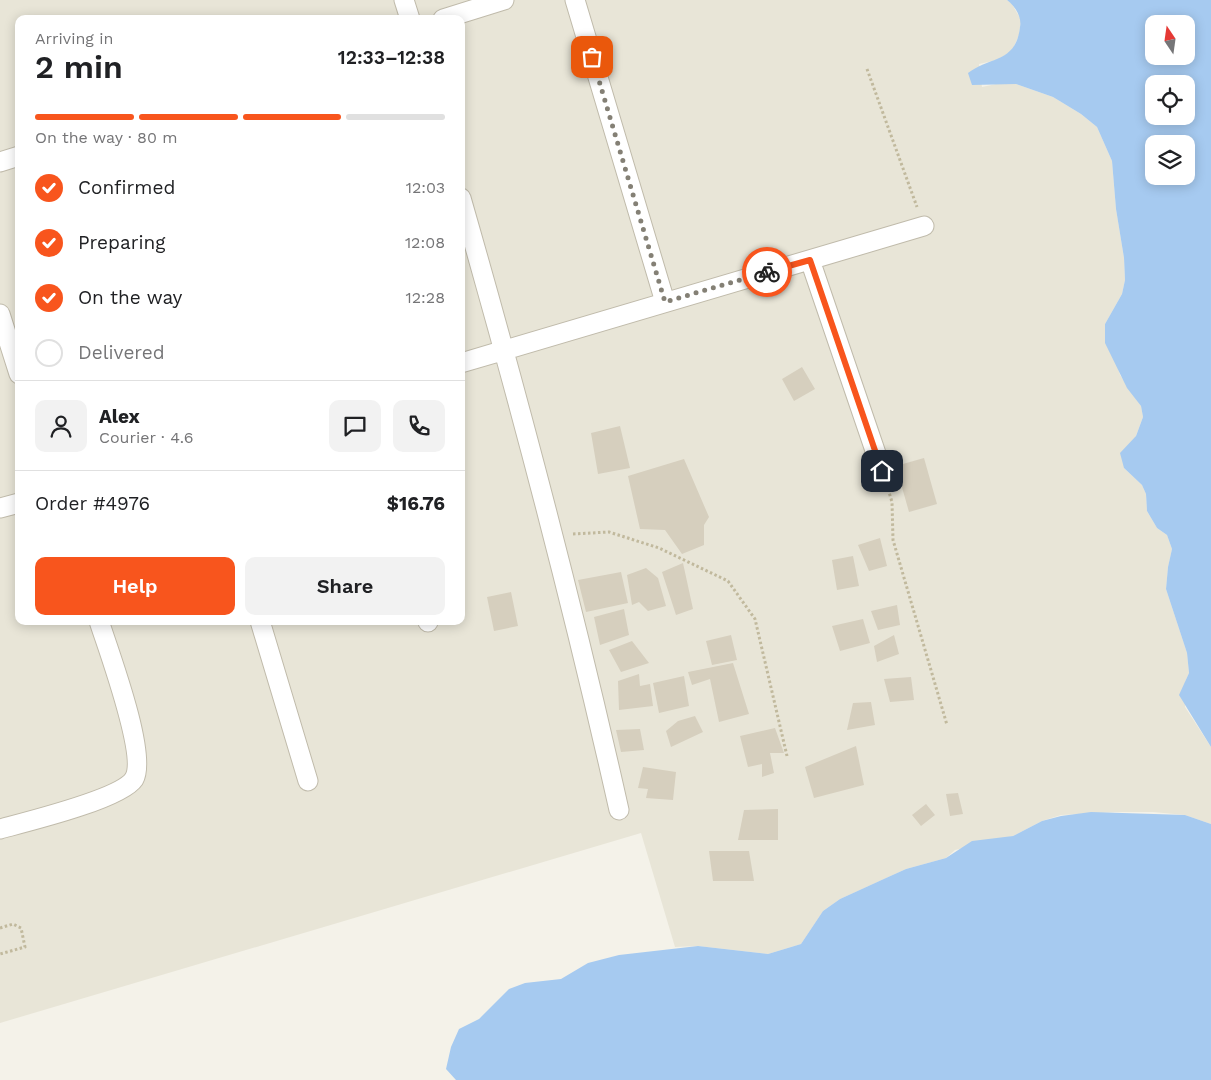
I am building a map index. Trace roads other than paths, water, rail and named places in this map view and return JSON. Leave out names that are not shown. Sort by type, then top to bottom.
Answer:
[{"type":"street","points":[[404,0],[409,15]]},
{"type":"street","points":[[457,15],[504,0]]},
{"type":"street","points":[[575,0],[665,302]]},
{"type":"street","points":[[0,162],[15,157]]},
{"type":"street","points":[[465,212],[505,349],[592,689],[619,810]]},
{"type":"street","points":[[465,362],[924,226]]},
{"type":"street","points":[[810,260],[882,471]]},
{"type":"street","points":[[0,314],[15,361]]},
{"type":"street","points":[[0,508],[15,504]]},
{"type":"street","points":[[0,829],[60,812],[121,791],[134,778],[137,763],[133,731],[100,625]]},
{"type":"street","points":[[261,625],[308,781]]},
{"type":"water","points":[[1007,0],[1211,0],[1211,747],[1179,695],[1189,673],[1187,653],[1166,589],[1172,549],[1167,535],[1157,528],[1147,511],[1146,494],[1142,485],[1124,468],[1120,453],[1136,436],[1143,417],[1141,406],[1127,388],[1105,343],[1105,324],[1122,294],[1125,280],[1112,161],[1097,127],[1081,114],[1053,97],[1016,84],[972,85],[968,73],[1008,53],[1013,47],[1018,39],[1020,23],[1015,9]]},
{"type":"water","points":[[1091,812],[1185,815],[1211,824],[1211,1080],[456,1080],[446,1069],[451,1047],[459,1029],[479,1019],[509,989],[525,983],[561,979],[588,963],[619,955],[698,946],[768,954],[801,944],[823,911],[840,899],[886,878],[906,869],[946,858],[972,841],[1013,836],[1042,821]]}]
